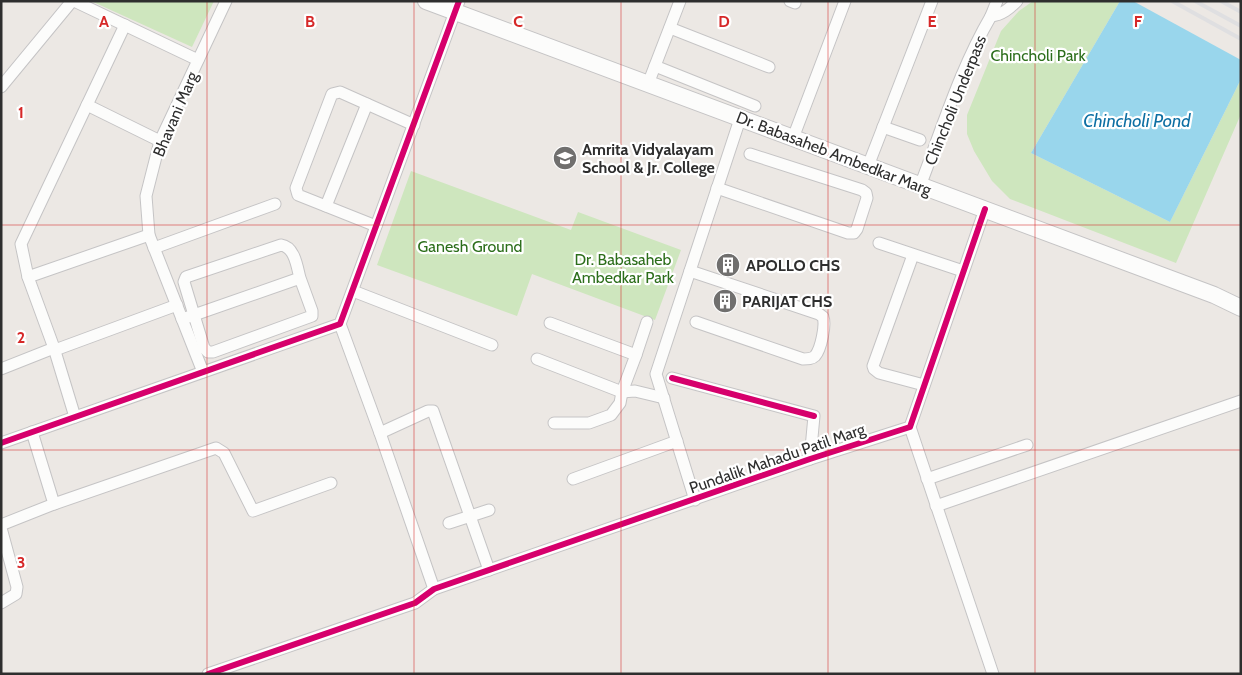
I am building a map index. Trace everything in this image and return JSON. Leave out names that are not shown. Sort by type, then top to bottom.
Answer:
[{"type":"main road","name":"Dr. Babasaheb Ambedkar Marg","points":[[426,1],[457,7],[648,84],[1214,294],[1241,308]]},
{"type":"street","points":[[1,87],[73,1],[198,60]]},
{"type":"street","name":"Bhavani Marg","points":[[203,372],[149,235],[146,196],[160,141],[226,1]]},
{"type":"street","points":[[648,84],[680,1]]},
{"type":"street","points":[[793,138],[845,1]]},
{"type":"street","points":[[868,166],[932,1]]},
{"type":"street","points":[[991,16],[997,1]]},
{"type":"street","name":"Chincholi Underpass","points":[[920,186],[969,59],[991,16],[998,15],[1017,1]]},
{"type":"street","points":[[434,589],[340,324],[457,7]]},
{"type":"street","points":[[75,417],[55,349],[28,277],[21,244],[125,25]]},
{"type":"street","points":[[670,28],[769,67]]},
{"type":"street","points":[[655,66],[755,106]]},
{"type":"street","points":[[376,226],[298,195],[296,188],[332,94],[340,92],[414,125]]},
{"type":"street","points":[[326,206],[367,104]]},
{"type":"street","points":[[87,105],[160,141]]},
{"type":"street","points":[[695,500],[656,374],[740,118]]},
{"type":"street","points":[[884,127],[920,140]]},
{"type":"street","points":[[717,188],[848,233],[854,233],[867,198],[866,193],[862,190],[750,154]]},
{"type":"street","points":[[154,248],[275,204]]},
{"type":"street","points":[[984,209],[910,427],[993,674]]},
{"type":"street","points":[[28,277],[149,235]]},
{"type":"street","points":[[878,243],[963,271]]},
{"type":"street","points":[[281,245],[286,246],[292,252],[300,278],[312,311],[312,316],[213,352],[208,352],[204,348],[184,282],[186,277],[281,245]]},
{"type":"street","points":[[913,255],[873,366],[879,373],[924,386]]},
{"type":"street","points":[[690,271],[819,314],[823,317],[825,326],[816,354],[810,359],[803,359],[696,322]]},
{"type":"street","points":[[182,319],[300,278]]},
{"type":"street","points":[[352,291],[492,345]]},
{"type":"street","points":[[1,369],[177,305]]},
{"type":"street","points":[[554,423],[589,423],[611,415],[620,403],[622,392],[647,322]]},
{"type":"street","points":[[550,323],[636,355]]},
{"type":"street","points":[[1,443],[340,324]]},
{"type":"street","points":[[537,359],[622,392],[635,391],[664,398]]},
{"type":"street","points":[[672,378],[814,416],[810,459]]},
{"type":"street","points":[[936,506],[1241,401]]},
{"type":"street","points":[[380,433],[428,411],[433,411],[489,570]]},
{"type":"street","name":"Pundalik Mahadu Patil Marg","points":[[208,674],[415,603],[434,589],[810,459],[910,427]]},
{"type":"street","points":[[32,432],[54,504]]},
{"type":"street","points":[[573,479],[677,441]]},
{"type":"street","points":[[927,479],[1027,445]]},
{"type":"street","points":[[1,603],[16,594],[18,587],[1,527],[54,504],[216,448],[224,453],[252,511],[331,483]]},
{"type":"street","points":[[449,523],[489,510]]},
{"type":"green space","points":[[91,1],[214,1],[192,47]]},
{"type":"green space","name":"Chincholi Park","points":[[1033,1],[1120,1],[1031,153],[1170,222],[1241,79],[1241,114],[1176,263],[1010,199],[992,181],[974,151],[967,134],[967,115],[1001,31],[1019,11]]},
{"type":"green space","name":"Ganesh Ground","points":[[411,171],[571,230],[578,212],[681,250],[655,320],[532,274],[517,316],[377,265]]},
{"type":"water","name":"Chincholi Pond","points":[[1120,1],[1133,1],[1241,60],[1241,79],[1170,222],[1031,153]]},
{"type":"railway","points":[[1172,1],[1241,39]]},
{"type":"railway","points":[[1195,1],[1241,26]]},
{"type":"railway","points":[[1221,1],[1241,12]]},
{"type":"cycle path","points":[[1,443],[340,324],[459,1]]},
{"type":"cycle path","points":[[208,674],[415,603],[434,589],[810,459],[910,427],[985,209]]},
{"type":"cycle path","points":[[672,378],[814,416]]},
{"type":"place","name":"Amrita Vidyalayam School & Jr. College","points":[[565,158]]},
{"type":"place","name":"APOLLO CHS","points":[[728,265]]},
{"type":"place","name":"PARIJAT CHS","points":[[725,301]]},
{"type":"park label","name":"Dr. Babasaheb Ambedkar Park","points":[[623,268]]}]
